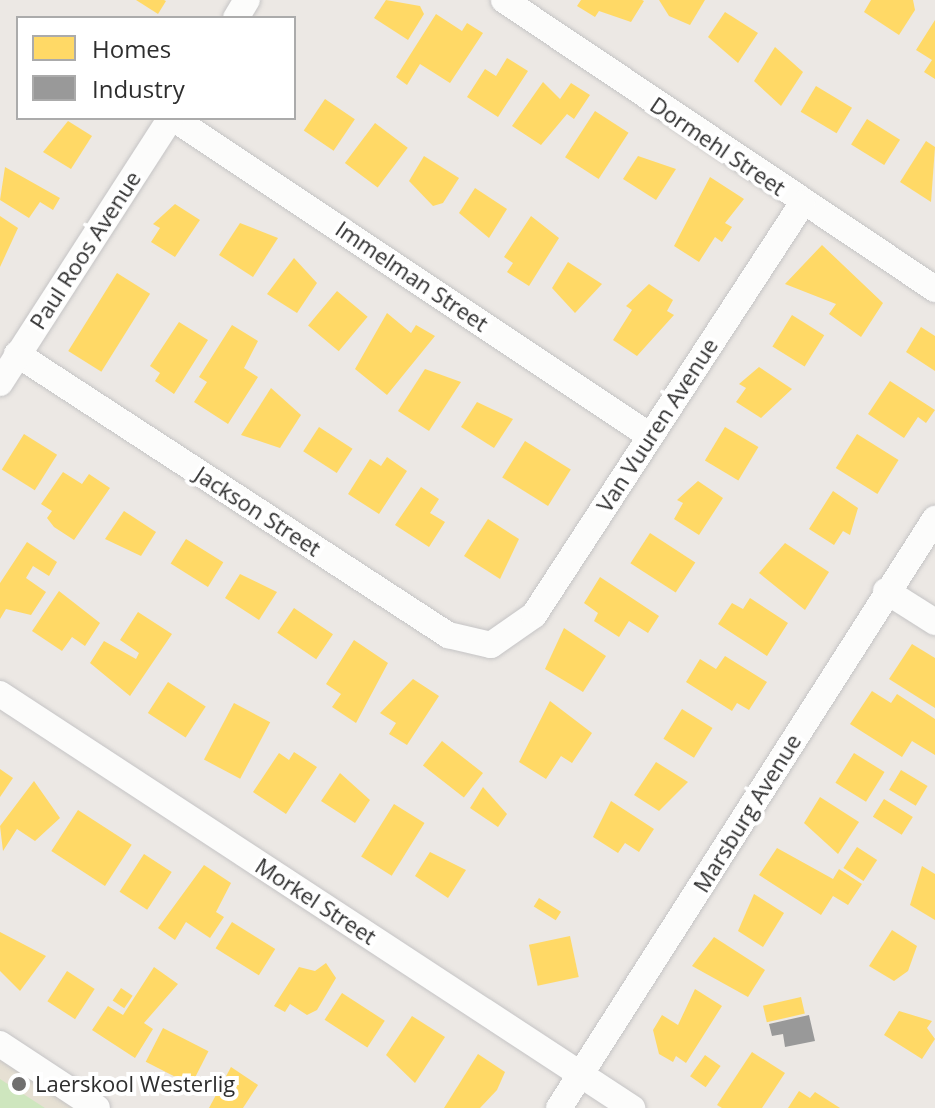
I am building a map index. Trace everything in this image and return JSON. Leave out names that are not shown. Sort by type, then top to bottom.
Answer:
[{"type":"street","name":"Dormehl Street","points":[[504,0],[802,204],[935,289]]},
{"type":"street","name":"Paul Roos Avenue","points":[[0,383],[171,120]]},
{"type":"street","name":"Immelman Street","points":[[175,120],[650,436]]},
{"type":"street","name":"Van Vuuren Avenue","points":[[506,641],[534,615],[802,204]]},
{"type":"street","name":"Jackson Street","points":[[17,354],[448,635],[477,646],[506,641]]},
{"type":"street","name":"Marsburg Avenue","points":[[559,1108],[886,591],[935,519]]},
{"type":"street","points":[[886,591],[935,622]]},
{"type":"street","name":"Morkel Street","points":[[0,694],[632,1108]]},
{"type":"street","points":[[0,1044],[97,1108]]},
{"type":"shaded area","name":"Laerskool Westerlig","points":[[0,1060],[74,1108],[0,1108]]},
{"type":"green space","points":[[0,1079],[45,1108],[0,1108]]},
{"type":"building: Homes","points":[[136,0],[164,0],[166,1],[158,14]]},
{"type":"building: Homes","points":[[386,0],[420,6],[424,14],[408,40],[374,18]]},
{"type":"building: Homes","points":[[581,0],[644,1],[631,22],[599,11],[595,17],[577,6]]},
{"type":"building: Homes","points":[[659,0],[705,0],[690,25],[669,16]]},
{"type":"building: Homes","points":[[871,0],[913,0],[915,10],[899,35],[864,12]]},
{"type":"building: Homes","points":[[725,12],[758,33],[738,63],[708,37]]},
{"type":"building: Homes","points":[[436,14],[462,31],[467,23],[483,33],[450,83],[420,64],[407,85],[396,77]]},
{"type":"building: Homes","points":[[935,20],[935,79],[924,72],[932,60],[916,50]]},
{"type":"building: Homes","points":[[775,47],[803,72],[781,106],[754,81]]},
{"type":"building: Homes","points":[[507,58],[528,71],[498,117],[467,97],[485,69],[496,76]]},
{"type":"building: Homes","points":[[543,82],[560,99],[571,83],[590,95],[574,119],[567,114],[541,145],[512,126]]},
{"type":"building: Homes","points":[[816,86],[852,108],[837,133],[801,112]]},
{"type":"building: Homes","points":[[325,99],[355,119],[334,151],[304,131]]},
{"type":"building: Homes","points":[[595,111],[629,133],[599,179],[565,157]]},
{"type":"building: Homes","points":[[867,119],[900,140],[884,165],[851,144]]},
{"type":"building: Homes","points":[[68,121],[92,136],[71,169],[43,152]]},
{"type":"building: Homes","points":[[375,123],[408,148],[378,188],[345,163]]},
{"type":"building: Homes","points":[[926,141],[935,147],[931,202],[900,182]]},
{"type":"building: Homes","points":[[424,156],[459,178],[443,203],[433,206],[409,181]]},
{"type":"building: Homes","points":[[638,156],[676,169],[656,200],[623,179]]},
{"type":"building: Homes","points":[[5,167],[60,198],[53,210],[40,202],[29,218],[0,200]]},
{"type":"building: Homes","points":[[710,177],[744,199],[725,223],[732,227],[722,242],[715,237],[699,262],[674,246]]},
{"type":"building: Homes","points":[[475,188],[507,209],[489,238],[459,213]]},
{"type":"building: Homes","points":[[175,204],[200,220],[175,257],[151,242],[160,228],[153,224]]},
{"type":"building: Homes","points":[[0,216],[18,228],[0,267]]},
{"type":"building: Homes","points":[[531,216],[559,238],[529,286],[507,272],[513,263],[504,257]]},
{"type":"building: Homes","points":[[240,223],[278,238],[253,277],[219,255]]},
{"type":"building: Homes","points":[[822,245],[883,303],[861,337],[829,314],[836,304],[785,284]]},
{"type":"building: Homes","points":[[294,258],[317,283],[297,313],[267,294]]},
{"type":"building: Homes","points":[[568,262],[602,284],[575,313],[552,288]]},
{"type":"building: Homes","points":[[117,273],[150,294],[101,372],[68,351]]},
{"type":"building: Homes","points":[[649,284],[673,300],[667,311],[674,315],[637,356],[613,340],[632,310],[626,306]]},
{"type":"building: Homes","points":[[337,291],[368,317],[339,351],[308,325]]},
{"type":"building: Homes","points":[[387,313],[411,333],[416,325],[435,336],[387,395],[355,369]]},
{"type":"building: Homes","points":[[792,315],[824,335],[805,367],[772,346]]},
{"type":"building: Homes","points":[[179,322],[208,340],[174,394],[155,381],[160,373],[150,366]]},
{"type":"building: Homes","points":[[232,325],[258,341],[244,368],[258,377],[228,424],[194,402],[207,382],[199,377]]},
{"type":"building: Homes","points":[[921,327],[935,336],[935,371],[906,352]]},
{"type":"building: Homes","points":[[759,367],[792,389],[761,418],[736,402],[746,388],[739,384]]},
{"type":"building: Homes","points":[[425,369],[461,382],[429,431],[398,411]]},
{"type":"building: Homes","points":[[890,381],[935,410],[926,423],[918,417],[904,438],[868,414]]},
{"type":"building: Homes","points":[[271,388],[301,415],[280,448],[241,435]]},
{"type":"building: Homes","points":[[477,402],[513,419],[494,448],[461,427]]},
{"type":"building: Homes","points":[[319,427],[353,449],[337,473],[303,451]]},
{"type":"building: Homes","points":[[725,427],[758,447],[738,481],[705,460]]},
{"type":"building: Homes","points":[[24,434],[57,455],[35,490],[2,470]]},
{"type":"building: Homes","points":[[857,434],[899,460],[877,494],[836,468]]},
{"type":"building: Homes","points":[[525,441],[571,470],[548,506],[502,477]]},
{"type":"building: Homes","points":[[387,457],[407,471],[379,514],[348,494],[370,459],[381,466]]},
{"type":"building: Homes","points":[[63,472],[82,484],[89,474],[110,488],[74,540],[54,527],[47,518],[52,511],[41,504]]},
{"type":"building: Homes","points":[[698,481],[723,498],[699,535],[674,519],[683,503],[677,500]]},
{"type":"building: Homes","points":[[421,487],[439,499],[430,513],[445,522],[429,547],[395,525]]},
{"type":"building: Homes","points":[[833,491],[858,508],[850,535],[843,531],[834,545],[809,529]]},
{"type":"building: Homes","points":[[124,511],[156,532],[141,556],[105,539]]},
{"type":"building: Homes","points":[[488,519],[519,539],[500,579],[464,556]]},
{"type":"building: Homes","points":[[650,533],[695,562],[676,593],[630,563]]},
{"type":"building: Homes","points":[[186,539],[223,562],[208,587],[171,564]]},
{"type":"building: Homes","points":[[27,542],[57,562],[49,576],[33,566],[26,578],[46,592],[31,615],[6,609],[0,619],[0,583]]},
{"type":"building: Homes","points":[[785,543],[829,572],[805,610],[759,573]]},
{"type":"building: Homes","points":[[240,574],[277,592],[259,620],[225,598]]},
{"type":"building: Homes","points":[[600,577],[659,616],[648,633],[629,621],[619,637],[594,621],[598,613],[584,603]]},
{"type":"building: Homes","points":[[59,591],[100,623],[85,646],[72,637],[62,651],[32,631]]},
{"type":"building: Homes","points":[[750,598],[788,623],[767,656],[718,624],[732,603],[743,609]]},
{"type":"building: Homes","points":[[294,608],[333,634],[316,659],[277,633]]},
{"type":"building: Homes","points":[[138,612],[172,634],[130,696],[90,663],[104,641],[136,659],[139,653],[120,640]]},
{"type":"building: Homes","points":[[564,628],[606,656],[583,692],[545,669]]},
{"type":"building: Homes","points":[[354,640],[388,663],[356,723],[332,707],[341,694],[326,684]]},
{"type":"building: Homes","points":[[912,644],[935,658],[935,708],[889,679]]},
{"type":"building: Homes","points":[[725,656],[767,682],[749,710],[737,703],[732,711],[686,682],[700,659],[716,669]]},
{"type":"building: Homes","points":[[413,679],[439,696],[407,745],[389,734],[396,723],[380,713]]},
{"type":"building: Homes","points":[[168,682],[206,707],[186,738],[148,713]]},
{"type":"building: Homes","points":[[872,691],[891,703],[897,694],[935,719],[935,755],[912,741],[902,757],[850,724]]},
{"type":"building: Homes","points":[[550,701],[592,733],[572,763],[561,756],[546,779],[519,762]]},
{"type":"building: Homes","points":[[234,703],[270,722],[240,779],[204,760]]},
{"type":"building: Homes","points":[[682,709],[713,728],[694,758],[663,739]]},
{"type":"building: Homes","points":[[442,741],[483,773],[464,797],[423,765]]},
{"type":"building: Homes","points":[[294,752],[317,767],[286,814],[253,792],[279,753],[289,760]]},
{"type":"building: Homes","points":[[854,753],[885,772],[866,802],[835,783]]},
{"type":"building: Homes","points":[[656,762],[688,782],[659,811],[634,795]]},
{"type":"building: Homes","points":[[0,769],[13,778],[0,797]]},
{"type":"building: Homes","points":[[901,770],[928,786],[916,806],[889,790]]},
{"type":"building: Homes","points":[[340,773],[370,800],[355,823],[321,801]]},
{"type":"building: Homes","points":[[34,781],[60,818],[35,841],[17,829],[3,851],[0,826]]},
{"type":"building: Homes","points":[[483,787],[507,814],[498,827],[470,808]]},
{"type":"building: Homes","points":[[820,797],[859,822],[838,854],[804,823]]},
{"type":"building: Homes","points":[[884,799],[913,817],[902,835],[873,817]]},
{"type":"building: Homes","points":[[611,801],[654,829],[639,852],[625,843],[618,853],[593,837]]},
{"type":"building: Homes","points":[[394,804],[425,823],[392,876],[361,857]]},
{"type":"building: Homes","points":[[78,810],[132,845],[105,886],[51,851]]},
{"type":"building: Homes","points":[[857,847],[877,860],[864,881],[843,868]]},
{"type":"building: Homes","points":[[777,848],[833,879],[839,869],[862,884],[848,905],[833,896],[821,915],[759,875]]},
{"type":"building: Homes","points":[[430,852],[466,870],[448,898],[415,876]]},
{"type":"building: Homes","points":[[144,854],[172,872],[147,910],[119,892]]},
{"type":"building: Homes","points":[[204,865],[231,883],[216,912],[224,917],[210,938],[186,922],[175,940],[158,928]]},
{"type":"building: Homes","points":[[922,866],[935,874],[935,920],[910,905]]},
{"type":"building: Homes","points":[[754,894],[784,913],[763,947],[738,931]]},
{"type":"building: Homes","points":[[539,898],[561,912],[556,920],[534,906]]},
{"type":"building: Homes","points":[[232,922],[275,949],[259,975],[216,948]]},
{"type":"building: Homes","points":[[892,930],[917,946],[908,971],[894,981],[869,966]]},
{"type":"building: Homes","points":[[0,932],[46,956],[20,991],[0,971]]},
{"type":"building: Homes","points":[[570,936],[579,977],[538,986],[529,945]]},
{"type":"building: Homes","points":[[714,937],[765,970],[748,997],[692,966]]},
{"type":"building: Homes","points":[[326,963],[336,978],[317,1010],[307,1015],[290,1004],[285,1012],[274,1006],[299,967],[315,971]]},
{"type":"building: Homes","points":[[154,967],[178,984],[144,1023],[153,1029],[135,1058],[92,1030],[108,1006],[123,1015]]},
{"type":"building: Homes","points":[[67,971],[95,989],[75,1019],[47,1001]]},
{"type":"building: Homes","points":[[121,988],[133,996],[124,1008],[113,1000]]},
{"type":"building: Homes","points":[[695,989],[722,1006],[686,1063],[676,1056],[673,1062],[659,1054],[653,1030],[662,1015],[678,1025]]},
{"type":"building: Homes","points":[[342,993],[385,1021],[367,1048],[325,1020]]},
{"type":"building: Homes","points":[[801,997],[805,1014],[767,1022],[763,1006]]},
{"type":"building: Homes","points":[[899,1011],[932,1021],[927,1028],[935,1039],[922,1059],[884,1035]]},
{"type":"building: Homes","points":[[412,1016],[445,1037],[415,1083],[386,1055]]},
{"type":"building: Homes","points":[[163,1028],[208,1051],[191,1085],[146,1062]]},
{"type":"building: Homes","points":[[752,1052],[785,1073],[762,1108],[722,1108],[717,1105]]},
{"type":"building: Homes","points":[[478,1054],[505,1072],[497,1090],[480,1108],[444,1108]]},
{"type":"building: Homes","points":[[705,1055],[721,1066],[706,1087],[690,1076]]},
{"type":"building: Homes","points":[[231,1067],[258,1085],[243,1108],[209,1108]]},
{"type":"building: Homes","points":[[799,1091],[810,1098],[815,1092],[840,1108],[788,1108]]},
{"type":"building: Industry","points":[[809,1015],[815,1041],[785,1047],[783,1034],[772,1036],[769,1024]]},
{"type":"place","name":"Laerskool Westerlig","points":[[19,1084]]}]
